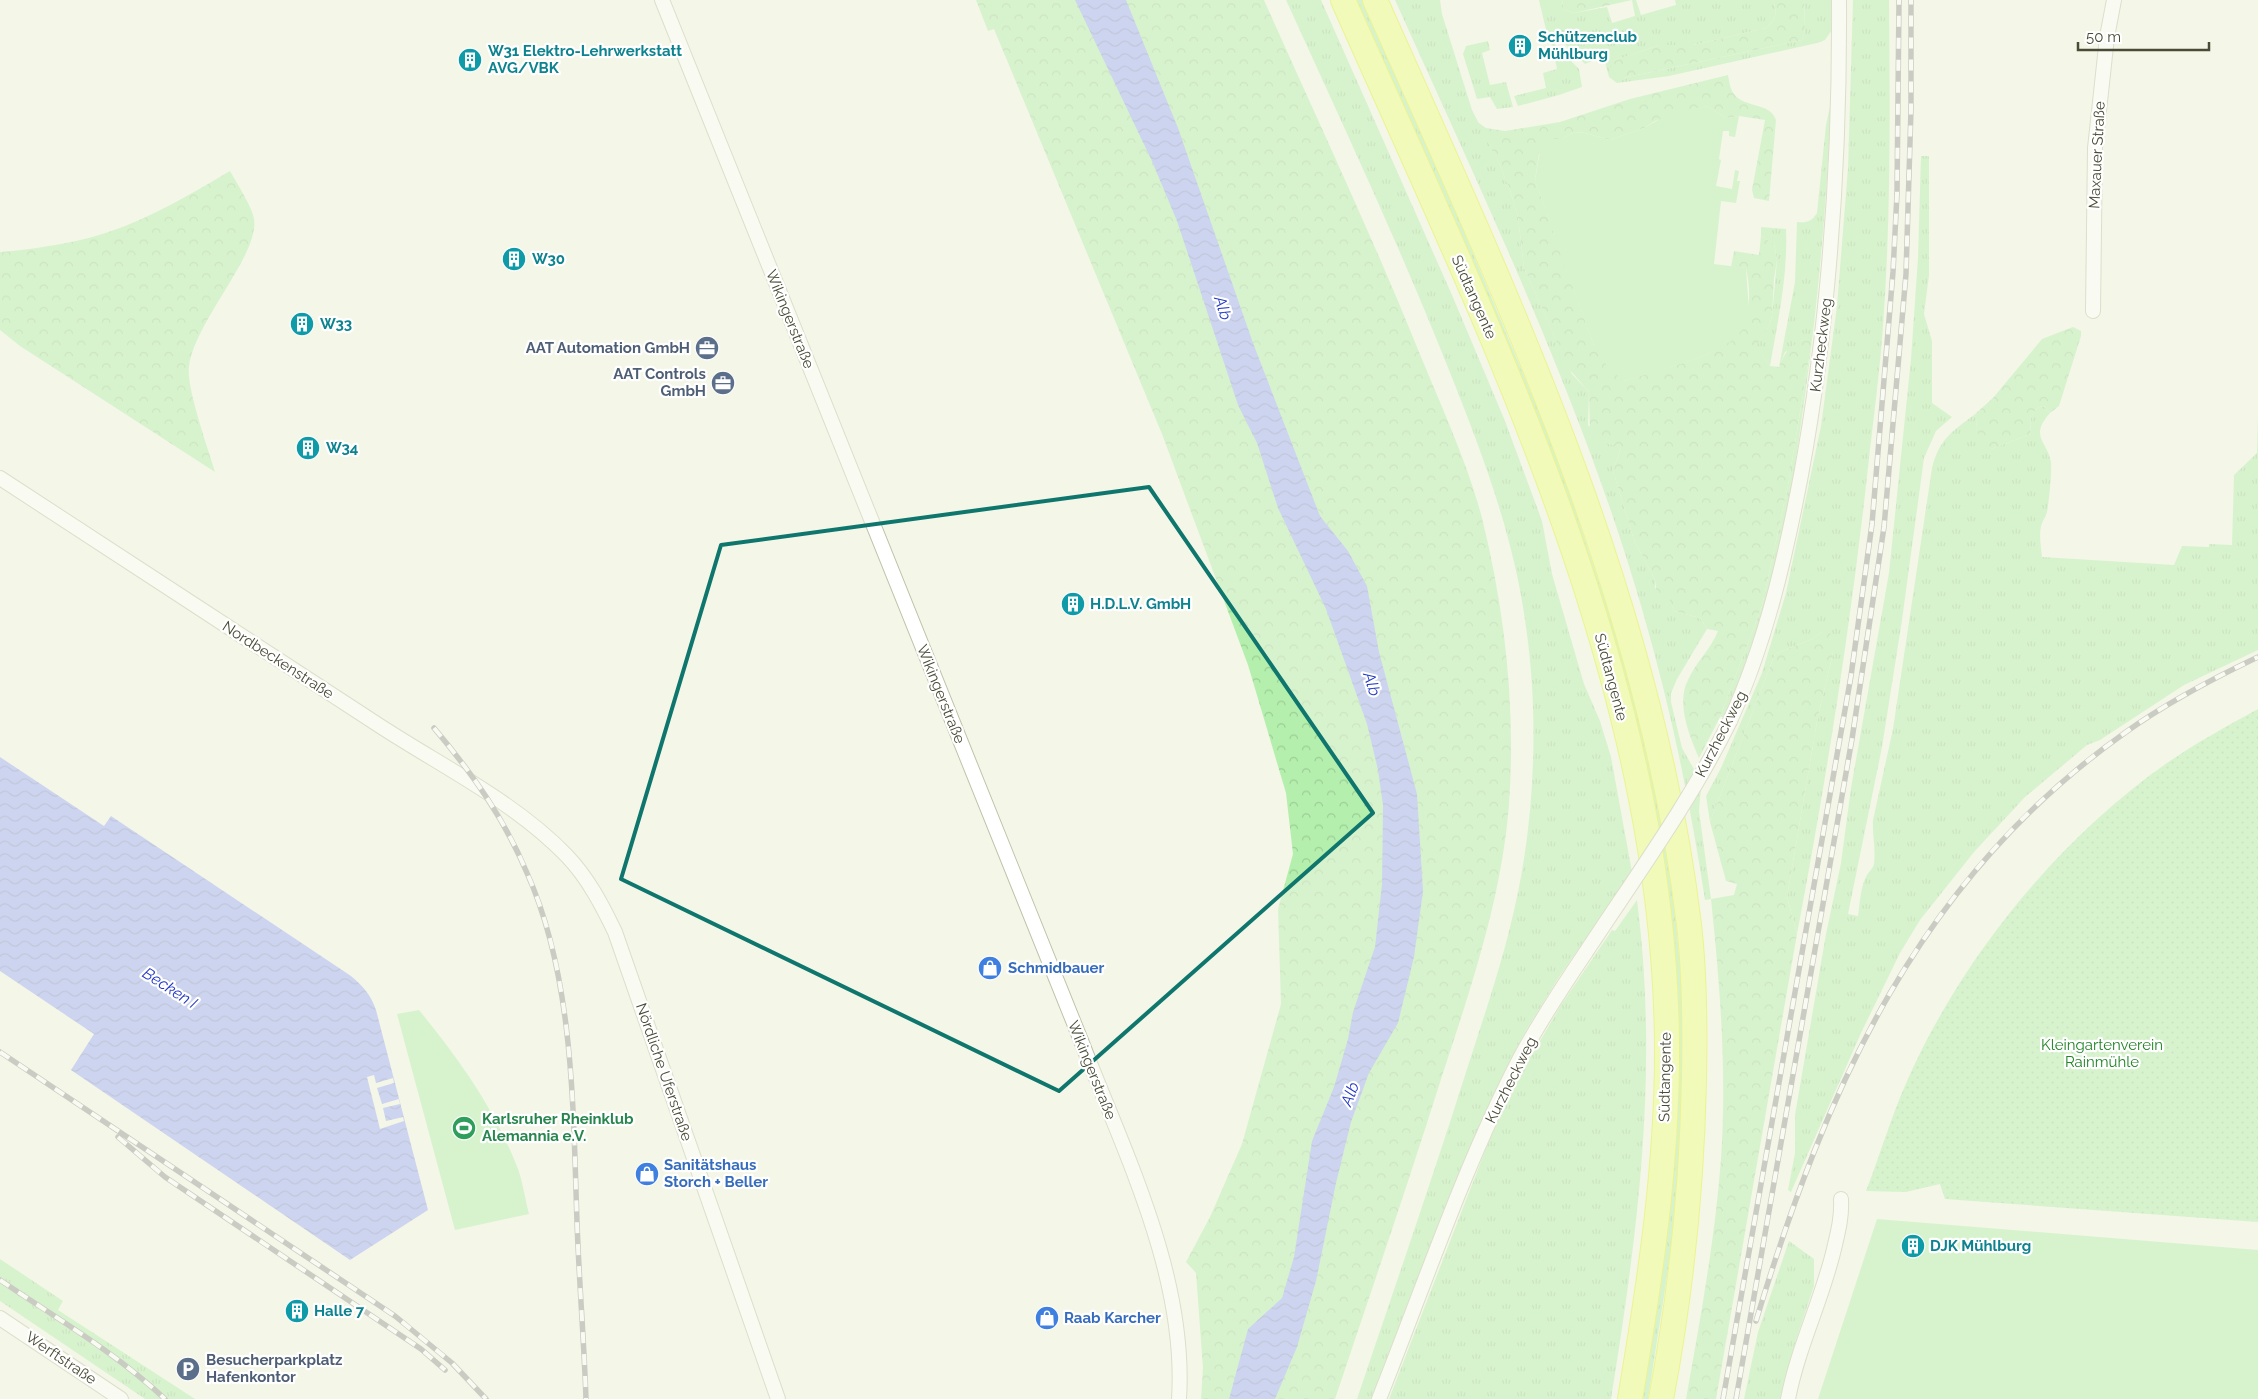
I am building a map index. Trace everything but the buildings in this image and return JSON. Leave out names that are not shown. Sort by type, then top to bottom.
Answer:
[{"type":"highway","name":"Südtangente","points":[[1343,0],[1505,369],[1542,464],[1580,570],[1612,679],[1633,762],[1650,848],[1661,934],[1667,1042],[1664,1146],[1648,1288],[1630,1399]]},
{"type":"highway","name":"Südtangente","points":[[1375,0],[1487,252],[1565,442],[1610,571],[1635,651],[1658,743],[1676,836],[1690,928],[1696,1020],[1693,1151],[1688,1214],[1661,1399]]},
{"type":"street","name":"Wikingerstraße","points":[[662,0],[1144,1200],[1159,1244],[1178,1344],[1180,1367],[1179,1399]]},
{"type":"street","name":"Kurzheckweg","points":[[1379,1399],[1485,1131],[1521,1058],[1554,1000],[1677,814],[1714,752],[1730,721],[1751,672],[1776,592],[1788,543],[1814,408],[1828,297],[1834,187],[1839,0]]},
{"type":"street","name":"Maxauer Straße","points":[[2093,311],[2095,148],[2107,37],[2114,0]]},
{"type":"street","name":"Nordbeckenstraße","points":[[0,478],[384,729],[485,792],[525,820],[554,844]]},
{"type":"street","name":"Nördliche Uferstraße","points":[[554,844],[568,856],[590,884],[615,932],[778,1399]]},
{"type":"street","points":[[1788,1399],[1807,1332],[1825,1285],[1842,1215],[1841,1200]]},
{"type":"street","name":"Werftstraße","points":[[0,1318],[121,1399]]},
{"type":"highlighted area","points":[[1149,487],[1373,813],[1059,1091],[621,879],[721,545]]},
{"type":"green space","points":[[976,0],[1264,0],[1401,308],[1445,413],[1482,518],[1497,588],[1510,696],[1511,768],[1509,804],[1500,873],[1484,942],[1464,1009],[1335,1399],[1201,1399],[1203,1368],[1196,1273],[1186,1262],[1210,1217],[1242,1144],[1281,1004],[1278,909],[1293,854],[1286,793],[1248,665],[1162,434],[994,29],[988,31]]},
{"type":"green space","points":[[1286,0],[1321,0],[1452,295],[1505,421],[1542,521],[1552,574],[1584,684],[1600,721],[1611,757],[1632,872],[1559,977],[1527,1029],[1507,1067],[1470,1147],[1372,1399],[1357,1399],[1427,1193],[1486,1009],[1515,906],[1522,872],[1531,803],[1534,731],[1533,696],[1521,593],[1505,526],[1484,461],[1409,273]]},
{"type":"green space","points":[[1354,0],[1362,0],[1438,169],[1556,453],[1612,621],[1640,724],[1658,803],[1674,898],[1683,995],[1684,1088],[1676,1203],[1670,1257],[1648,1399],[1641,1399],[1677,1043],[1671,927],[1634,723]]},
{"type":"green space","points":[[1395,0],[1440,0],[1442,14],[1472,110],[1499,163],[1510,190],[1518,217],[1524,268],[1572,374],[1589,392],[1588,425],[1609,444],[1618,445],[1621,448],[1613,471],[1634,540],[1655,580],[1655,588],[1668,595],[1674,611],[1700,618],[1707,629],[1677,679],[1671,693],[1671,702],[1682,748],[1699,778],[1701,786],[1699,811],[1711,899],[1705,900],[1686,790],[1652,645],[1618,531],[1591,454],[1529,301]]},
{"type":"green space","points":[[1539,0],[1562,0],[1564,10],[1574,13],[1607,7],[1612,23],[1635,16],[1632,0],[1636,0],[1641,15],[1676,5],[1675,0],[1773,0],[1775,15],[1772,22],[1766,28],[1693,45],[1659,45],[1614,61],[1623,78],[1802,40],[1805,30],[1804,0],[1831,0],[1832,30],[1825,40],[1817,43],[1669,76],[1617,83],[1609,77],[1605,62],[1595,60],[1585,64],[1554,33],[1547,34]]},
{"type":"green space","points":[[1562,0],[1632,0],[1574,13],[1564,10]]},
{"type":"green space","points":[[1773,0],[1804,0],[1805,30],[1802,40],[1623,78],[1613,77],[1609,71],[1614,61],[1659,45],[1693,45],[1766,28],[1775,16]]},
{"type":"green space","points":[[1853,0],[1889,0],[1890,82],[1886,285],[1877,392],[1847,637],[1819,815],[1797,934],[1787,897],[1818,716],[1833,653],[1822,632],[1812,639],[1775,654],[1710,822],[1706,796],[1721,768],[1762,673],[1786,593],[1821,426],[1837,306],[1848,168]]},
{"type":"green space","points":[[1488,41],[1490,50],[1482,53],[1490,85],[1506,82],[1513,107],[1497,109],[1490,97],[1477,99],[1463,54],[1466,46]]},
{"type":"green space","points":[[1551,41],[1579,69],[1582,87],[1518,106],[1514,96],[1546,88],[1543,73],[1557,69]]},
{"type":"green space","points":[[1728,75],[1731,89],[1736,97],[1768,110],[1776,120],[1769,201],[1754,198],[1752,190],[1765,120],[1739,116],[1727,118],[1706,106],[1655,121],[1644,128],[1610,140],[1574,132],[1562,139],[1550,139],[1539,154],[1535,180],[1594,346],[1625,381],[1701,357],[1718,349],[1731,339],[1741,326],[1747,311],[1749,292],[1746,268],[1731,267],[1734,251],[1759,255],[1761,236],[1774,244],[1777,260],[1772,316],[1769,326],[1756,346],[1770,366],[1779,367],[1787,351],[1795,344],[1812,340],[1788,485],[1762,606],[1720,717],[1699,758],[1685,719],[1683,699],[1691,673],[1718,631],[1707,629],[1700,618],[1674,611],[1668,596],[1662,597],[1657,595],[1655,580],[1634,540],[1613,471],[1621,448],[1613,444],[1600,443],[1590,435],[1589,392],[1563,362],[1555,337],[1524,268],[1518,217],[1510,190],[1499,163],[1476,121],[1486,128],[1505,131],[1560,122],[1630,99]]},
{"type":"green space","points":[[1831,102],[1825,210],[1812,341],[1785,352],[1779,367],[1795,282],[1797,222],[1808,221],[1817,213],[1826,125]]},
{"type":"green space","points":[[1706,106],[1727,118],[1739,116],[1735,137],[1729,136],[1729,131],[1723,131],[1719,159],[1721,160],[1716,186],[1732,189],[1735,170],[1739,171],[1737,181],[1740,181],[1736,203],[1721,201],[1714,264],[1746,268],[1749,311],[1742,330],[1734,339],[1719,349],[1696,359],[1625,381],[1609,369],[1594,346],[1561,255],[1535,180],[1541,145],[1550,139],[1562,139],[1574,132],[1610,140],[1644,128],[1667,115]]},
{"type":"green space","points":[[1921,156],[1929,156],[1929,275],[1924,314],[1932,341],[1932,403],[1952,417],[1936,431],[1924,458],[1902,620],[1882,747],[1848,914],[1858,916],[1862,886],[1874,864],[1873,820],[1893,729],[1932,468],[1942,443],[1974,415],[1977,419],[1976,428],[1991,449],[2031,434],[2031,418],[2037,408],[2045,407],[2050,413],[2044,421],[2040,433],[2051,462],[2047,512],[2040,530],[2042,557],[2174,565],[2182,546],[2209,547],[2209,544],[2232,545],[2234,475],[2257,453],[2258,414],[2258,650],[2184,685],[2100,740],[2087,745],[2025,797],[1974,852],[1920,920],[1900,953],[1861,1033],[1791,1192],[1788,1190],[1795,1153],[1795,1115],[1826,934],[1841,863],[1851,788],[1889,573],[1911,359],[1918,258]]},
{"type":"green space","points":[[230,171],[253,214],[253,234],[238,269],[203,329],[194,348],[189,366],[194,403],[215,472],[20,346],[0,330],[0,252],[60,244],[104,234],[160,210]]},
{"type":"green space","points":[[1761,227],[1786,229],[1784,281],[1770,366],[1755,346],[1769,326],[1772,316],[1777,260],[1774,244],[1761,236]]},
{"type":"green space","points":[[2073,327],[2081,331],[2081,336],[2059,406],[2050,413],[2045,407],[2037,408],[2032,414],[2030,421],[2031,434],[1991,449],[1982,446],[1976,428],[1977,419],[1974,415],[1993,398],[2042,339]]},
{"type":"green space","points":[[1812,341],[1790,499],[1779,554],[1760,621],[1724,717],[1720,717],[1762,606],[1788,485]]},
{"type":"green space","points":[[1822,632],[1830,632],[1833,653],[1818,716],[1787,897],[1797,934],[1716,1399],[1686,1399],[1711,1250],[1723,1126],[1722,1029],[1711,899],[1734,895],[1737,884],[1726,881],[1710,822],[1775,654],[1812,639]]},
{"type":"green space","name":"Kleingartenverein Rainmühle","points":[[2258,709],[2258,1222],[1945,1199],[1940,1184],[1906,1192],[1866,1191],[1901,1095],[1929,1035],[1984,947],[2016,905],[2051,865],[2126,794],[2167,763]]},
{"type":"green space","points":[[1637,900],[1646,1026],[1646,1089],[1637,1212],[1630,1274],[1611,1399],[1389,1399],[1490,1138],[1507,1102],[1561,1005],[1612,930],[1615,931]]},
{"type":"green space","name":"Karlsruher Rheinklub Alemannia e.V.","points":[[419,1010],[462,1066],[487,1105],[518,1169],[529,1214],[455,1230],[397,1014]]},
{"type":"green space","points":[[1877,1219],[2258,1250],[2258,1399],[1818,1399]]},
{"type":"green space","points":[[1789,1241],[1814,1259],[1814,1286],[1796,1340],[1780,1399],[1744,1399],[1758,1332]]},
{"type":"green space","points":[[0,1259],[63,1301],[58,1310],[195,1399],[145,1399],[0,1301]]},
{"type":"water","name":"Alb","points":[[1075,0],[1126,0],[1178,128],[1253,343],[1320,516],[1348,551],[1367,586],[1379,652],[1417,794],[1423,891],[1414,957],[1398,1023],[1369,1073],[1351,1122],[1336,1183],[1316,1281],[1297,1347],[1275,1399],[1229,1399],[1248,1329],[1282,1298],[1294,1257],[1312,1141],[1334,1087],[1348,1039],[1353,1012],[1375,947],[1382,884],[1383,805],[1378,770],[1367,724],[1326,609],[1278,508],[1257,443],[1238,405],[1177,221],[1151,159]]},
{"type":"water","name":"Becken I","points":[[0,757],[104,826],[111,816],[351,976],[363,987],[376,1010],[428,1210],[350,1260],[71,1070],[94,1034],[0,971]]},
{"type":"pier","points":[[374,1075],[376,1083],[393,1078],[394,1083],[377,1088],[382,1104],[399,1099],[400,1104],[383,1108],[386,1121],[403,1117],[404,1121],[380,1129],[367,1077]]},
{"type":"railway","points":[[1723,1399],[1851,676],[1872,524],[1893,272],[1897,194],[1899,0]]},
{"type":"railway","points":[[1736,1399],[1852,739],[1884,527],[1906,274],[1911,109],[1911,0]]},
{"type":"railway","points":[[1756,1321],[1784,1234],[1815,1150],[1850,1070],[1890,993],[1937,921],[1991,853],[2054,790],[2142,721],[2190,692],[2258,657]]},
{"type":"railway","points":[[434,728],[474,779],[508,833],[527,873],[542,913],[554,956],[568,1044],[572,1089],[586,1399]]},
{"type":"railway","points":[[0,1052],[395,1316],[452,1363],[486,1399]]},
{"type":"railway","points":[[118,1137],[165,1177],[421,1349],[445,1370]]},
{"type":"railway","points":[[0,1280],[106,1351],[165,1399]]},
{"type":"place","name":"Schützenclub Mühlburg","points":[[1520,46]]},
{"type":"place","name":"W31 Elektro-Lehrwerkstatt AVG/VBK","points":[[470,60]]},
{"type":"place","name":"W30","points":[[514,259]]},
{"type":"place","name":"W33","points":[[302,324]]},
{"type":"place","name":"AAT Automation GmbH","points":[[707,348]]},
{"type":"place","name":"AAT Controls GmbH","points":[[723,383]]},
{"type":"place","name":"W34","points":[[308,448]]},
{"type":"place","name":"H.D.L.V. GmbH","points":[[1073,604]]},
{"type":"place","name":"Schmidbauer","points":[[990,968]]},
{"type":"place","name":"Karlsruher Rheinklub Alemannia e.V.","points":[[464,1128]]},
{"type":"place","name":"Sanitätshaus Storch + Beller","points":[[647,1174]]},
{"type":"place","name":"DJK Mühlburg","points":[[1913,1246]]},
{"type":"place","name":"Halle 7","points":[[297,1311]]},
{"type":"place","name":"Raab Karcher","points":[[1047,1318]]},
{"type":"place","name":"Besucherparkplatz Hafenkontor","points":[[188,1369]]}]
